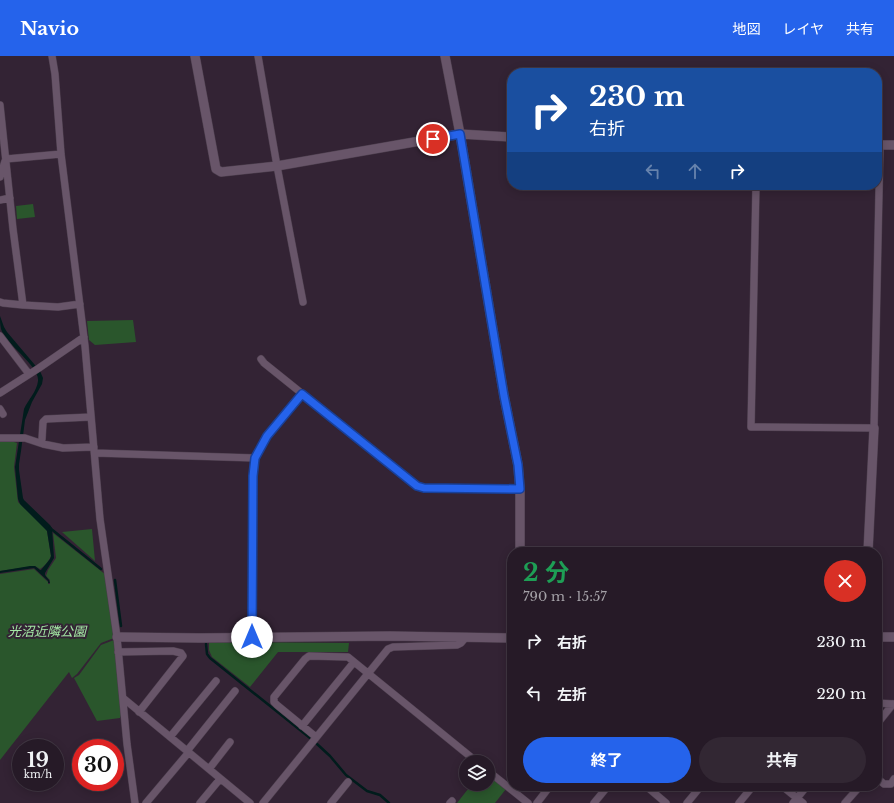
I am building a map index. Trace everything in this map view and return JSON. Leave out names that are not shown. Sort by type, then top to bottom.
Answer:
[{"type":"street","points":[[52,56],[55,74],[61,154],[84,337],[100,518],[117,637],[127,744],[135,803]]},
{"type":"street","points":[[195,56],[216,169],[222,172],[276,166],[460,134],[507,137]]},
{"type":"street","points":[[258,56],[276,166],[303,302]]},
{"type":"street","points":[[445,56],[460,134],[504,396],[518,465],[520,489],[520,547]]},
{"type":"street","points":[[0,105],[23,305]]},
{"type":"street","points":[[882,145],[894,145]]},
{"type":"street","points":[[6,159],[61,154]]},
{"type":"street","points":[[0,177],[6,159]]},
{"type":"street","points":[[756,190],[751,427],[874,428]]},
{"type":"street","points":[[868,547],[874,428],[877,190]]},
{"type":"street","points":[[0,200],[10,198]]},
{"type":"street","points":[[0,302],[23,305],[58,306],[80,304]]},
{"type":"street","points":[[0,336],[34,371]]},
{"type":"street","points":[[0,393],[84,337]]},
{"type":"street","points":[[261,358],[264,363],[417,486],[424,488],[520,489]]},
{"type":"street","points":[[252,637],[253,476],[255,458],[267,436],[302,394]]},
{"type":"street","points":[[42,439],[43,422],[46,419],[91,417]]},
{"type":"street","points":[[0,438],[20,438],[63,448],[255,458]]},
{"type":"street","points":[[117,637],[390,636],[507,638]]},
{"type":"street","points":[[263,803],[388,649],[457,645],[466,637]]},
{"type":"street","points":[[882,637],[894,637]]},
{"type":"street","points":[[118,652],[173,652],[181,653],[183,656],[139,712]]},
{"type":"street","points":[[316,737],[277,705],[274,702],[274,697],[300,664],[309,656],[342,656],[348,657],[469,755]]},
{"type":"street","points":[[302,726],[354,662]]},
{"type":"street","points":[[170,737],[216,681]]},
{"type":"street","points":[[146,803],[235,692]]},
{"type":"street","points":[[123,698],[250,803]]},
{"type":"street","points":[[882,703],[894,704]]},
{"type":"street","points":[[882,718],[894,704]]},
{"type":"street","points":[[209,769],[230,742]]},
{"type":"street","points":[[495,777],[507,786]]},
{"type":"street","points":[[200,803],[220,779]]},
{"type":"street","points":[[882,782],[884,784],[891,784],[894,779]]},
{"type":"street","points":[[331,803],[348,782]]},
{"type":"street","points":[[513,791],[528,803]]},
{"type":"street","points":[[537,803],[546,791]]},
{"type":"street","points":[[594,803],[604,791]]},
{"type":"street","points":[[652,791],[666,803]]},
{"type":"street","points":[[687,803],[697,791]]},
{"type":"street","points":[[739,803],[749,791]]},
{"type":"street","points":[[787,791],[798,801],[804,791]]},
{"type":"street","points":[[846,803],[856,791]]},
{"type":"green space","points":[[33,204],[35,217],[17,219],[16,206]]},
{"type":"green space","points":[[133,320],[136,342],[95,345],[89,340],[87,321]]},
{"type":"green space","points":[[0,441],[11,441],[17,443],[14,467],[18,502],[47,531],[51,556],[46,564],[40,569],[35,566],[0,571]]},
{"type":"green space","points":[[92,529],[95,561],[62,532]]},
{"type":"green space","name":"光沼近隣公園","points":[[53,533],[106,575],[114,638],[101,643],[77,674],[72,678],[69,672],[16,739],[12,739],[12,745],[0,760],[0,574],[34,569],[48,582],[48,584],[50,584],[50,580],[46,576],[56,558]]},
{"type":"green space","points":[[114,640],[121,714],[120,718],[97,721],[74,678],[79,675],[101,645]]},
{"type":"green space","points":[[209,642],[349,643],[348,652],[278,652],[250,687],[212,657],[209,650]]},
{"type":"green space","points":[[495,780],[506,789],[495,803],[457,803],[466,791],[495,791]]},
{"type":"shaded area","points":[[0,316],[7,332],[40,371],[43,378],[42,384],[32,402],[25,420],[19,470],[24,500],[52,528],[54,558],[45,573],[50,583],[48,583],[48,581],[34,568],[0,573],[0,571],[30,566],[35,566],[41,570],[51,556],[47,531],[20,504],[18,499],[15,467],[24,409],[36,388],[38,381],[37,375],[34,369],[4,335],[1,329]]},
{"type":"waterway","points":[[50,528],[101,569]]},
{"type":"waterway","points":[[115,580],[121,626]]},
{"type":"waterway","points":[[206,644],[207,654],[210,658],[310,738]]},
{"type":"waterway","points":[[317,744],[330,756],[346,775],[367,791],[380,795],[389,803]]},
{"type":"route","points":[[252,637],[253,476],[255,458],[267,436],[302,394],[417,486],[424,488],[520,489],[518,465],[504,396],[460,134],[433,139]]}]
